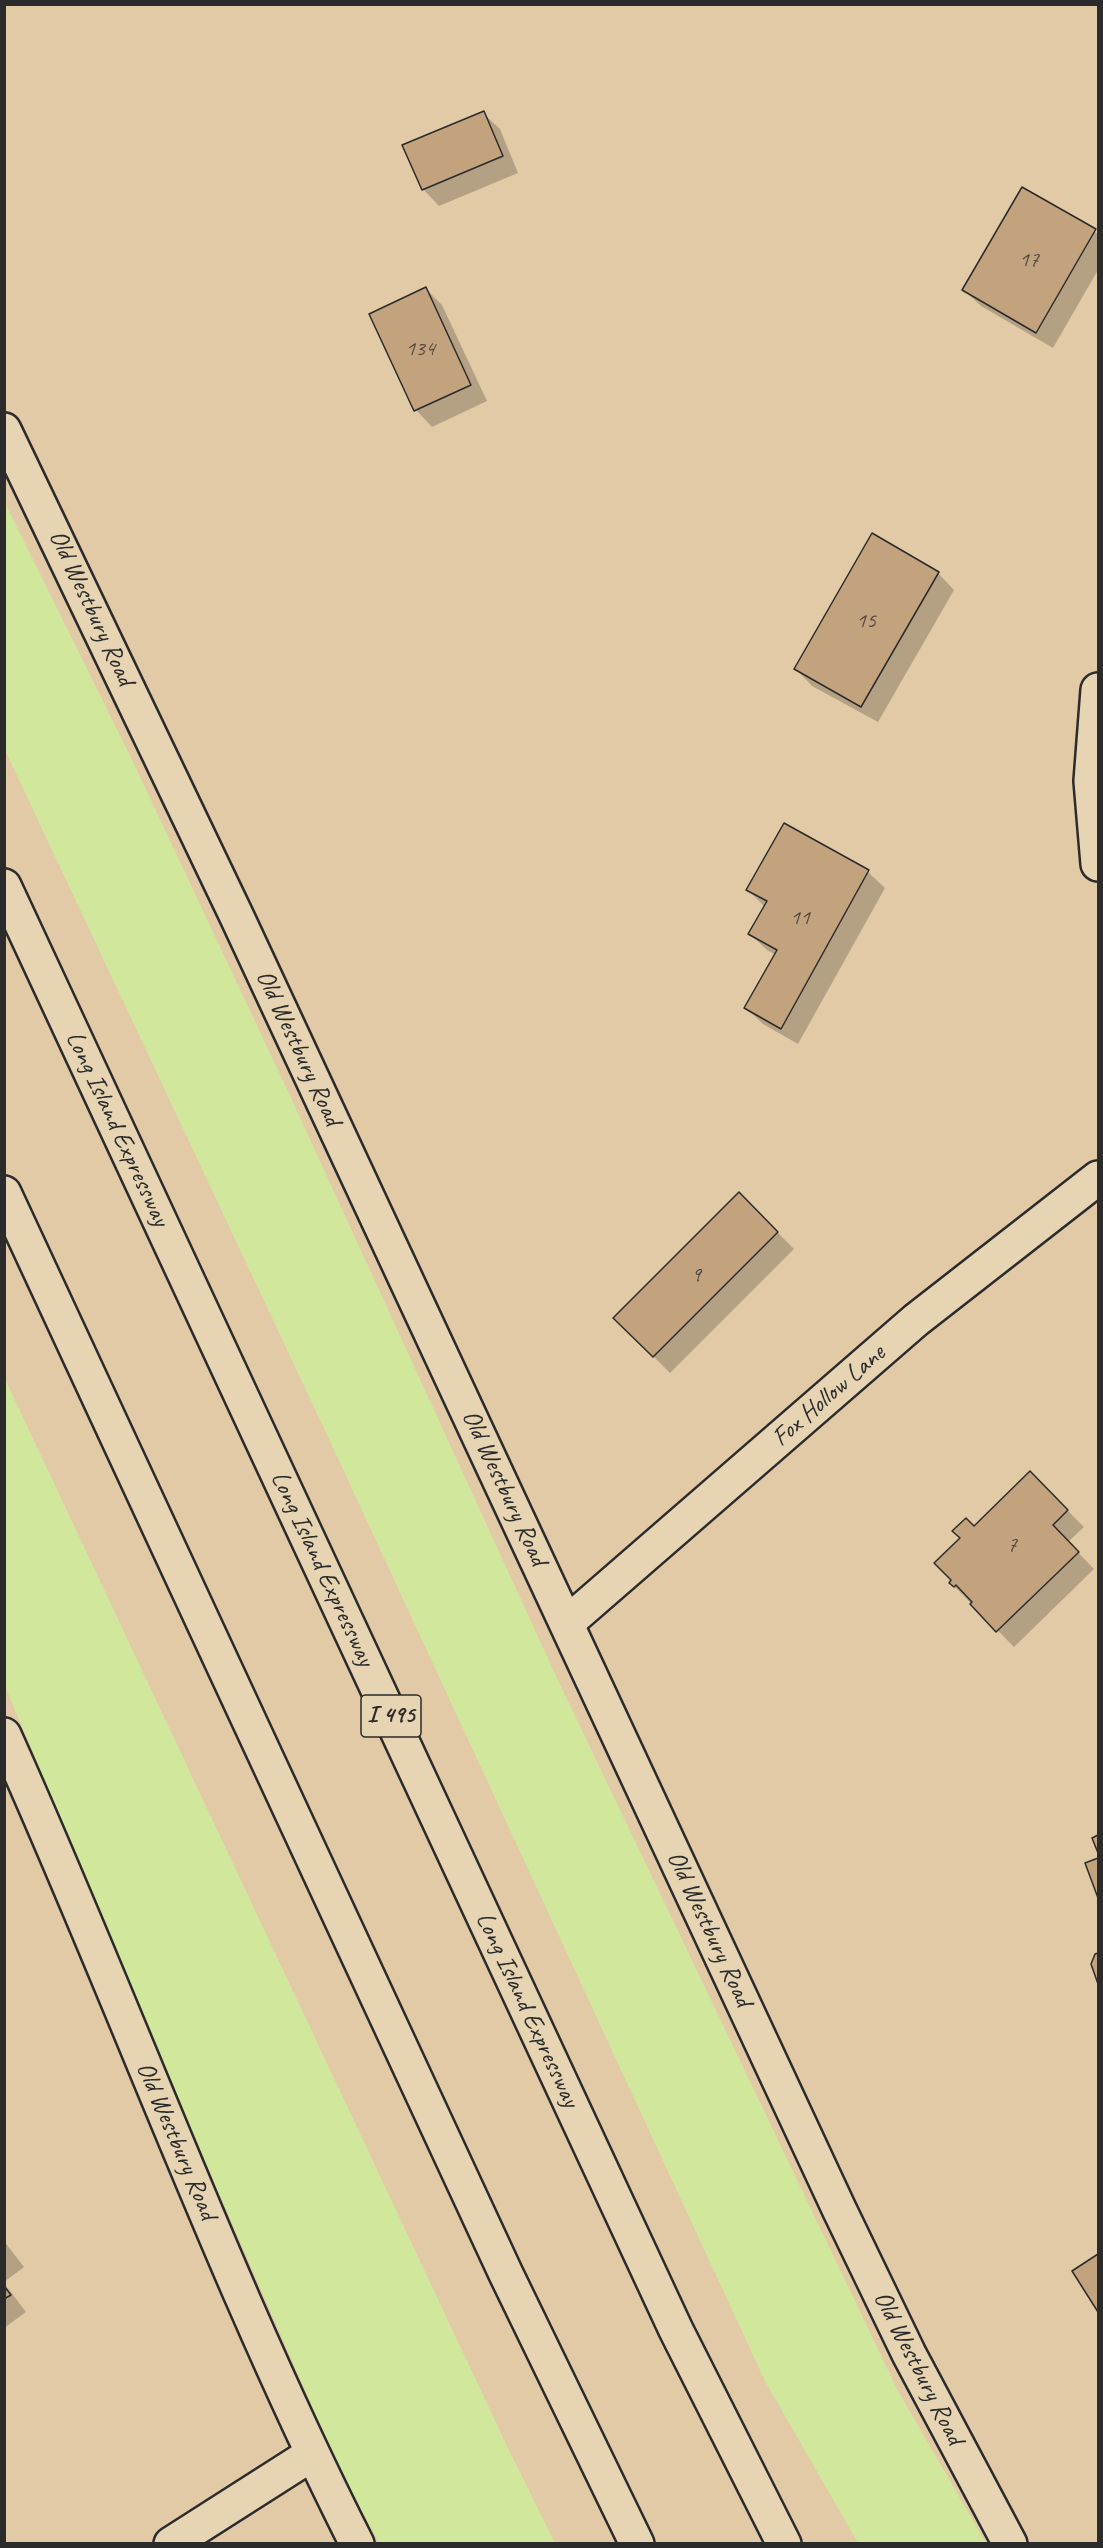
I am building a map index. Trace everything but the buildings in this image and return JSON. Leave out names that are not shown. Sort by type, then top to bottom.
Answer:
[{"type":"main road","name":"Old Westbury Road","points":[[4,430],[237,917],[845,2222],[924,2383],[1010,2544]]},
{"type":"main road","points":[[1098,690],[1091,780],[1098,864]]},
{"type":"main road","name":"Long Island Expressway","points":[[4,886],[676,2330],[784,2544]]},
{"type":"main road","name":"Fox Hollow Lane","points":[[567,1623],[916,1320],[1098,1178]]},
{"type":"main road","points":[[4,1193],[506,2274],[637,2544]]},
{"type":"main road","name":"Old Westbury Road","points":[[4,1735],[234,2282],[312,2454],[357,2544]]},
{"type":"main road","points":[[171,2544],[312,2454]]},
{"type":"green space","points":[[5,503],[134,764],[291,1098],[556,1676],[898,2391],[986,2543],[858,2543],[765,2381],[329,1439],[5,750]]},
{"type":"green space","points":[[5,1379],[507,2446],[555,2543],[379,2543],[338,2466],[170,2081],[5,1686]]}]
